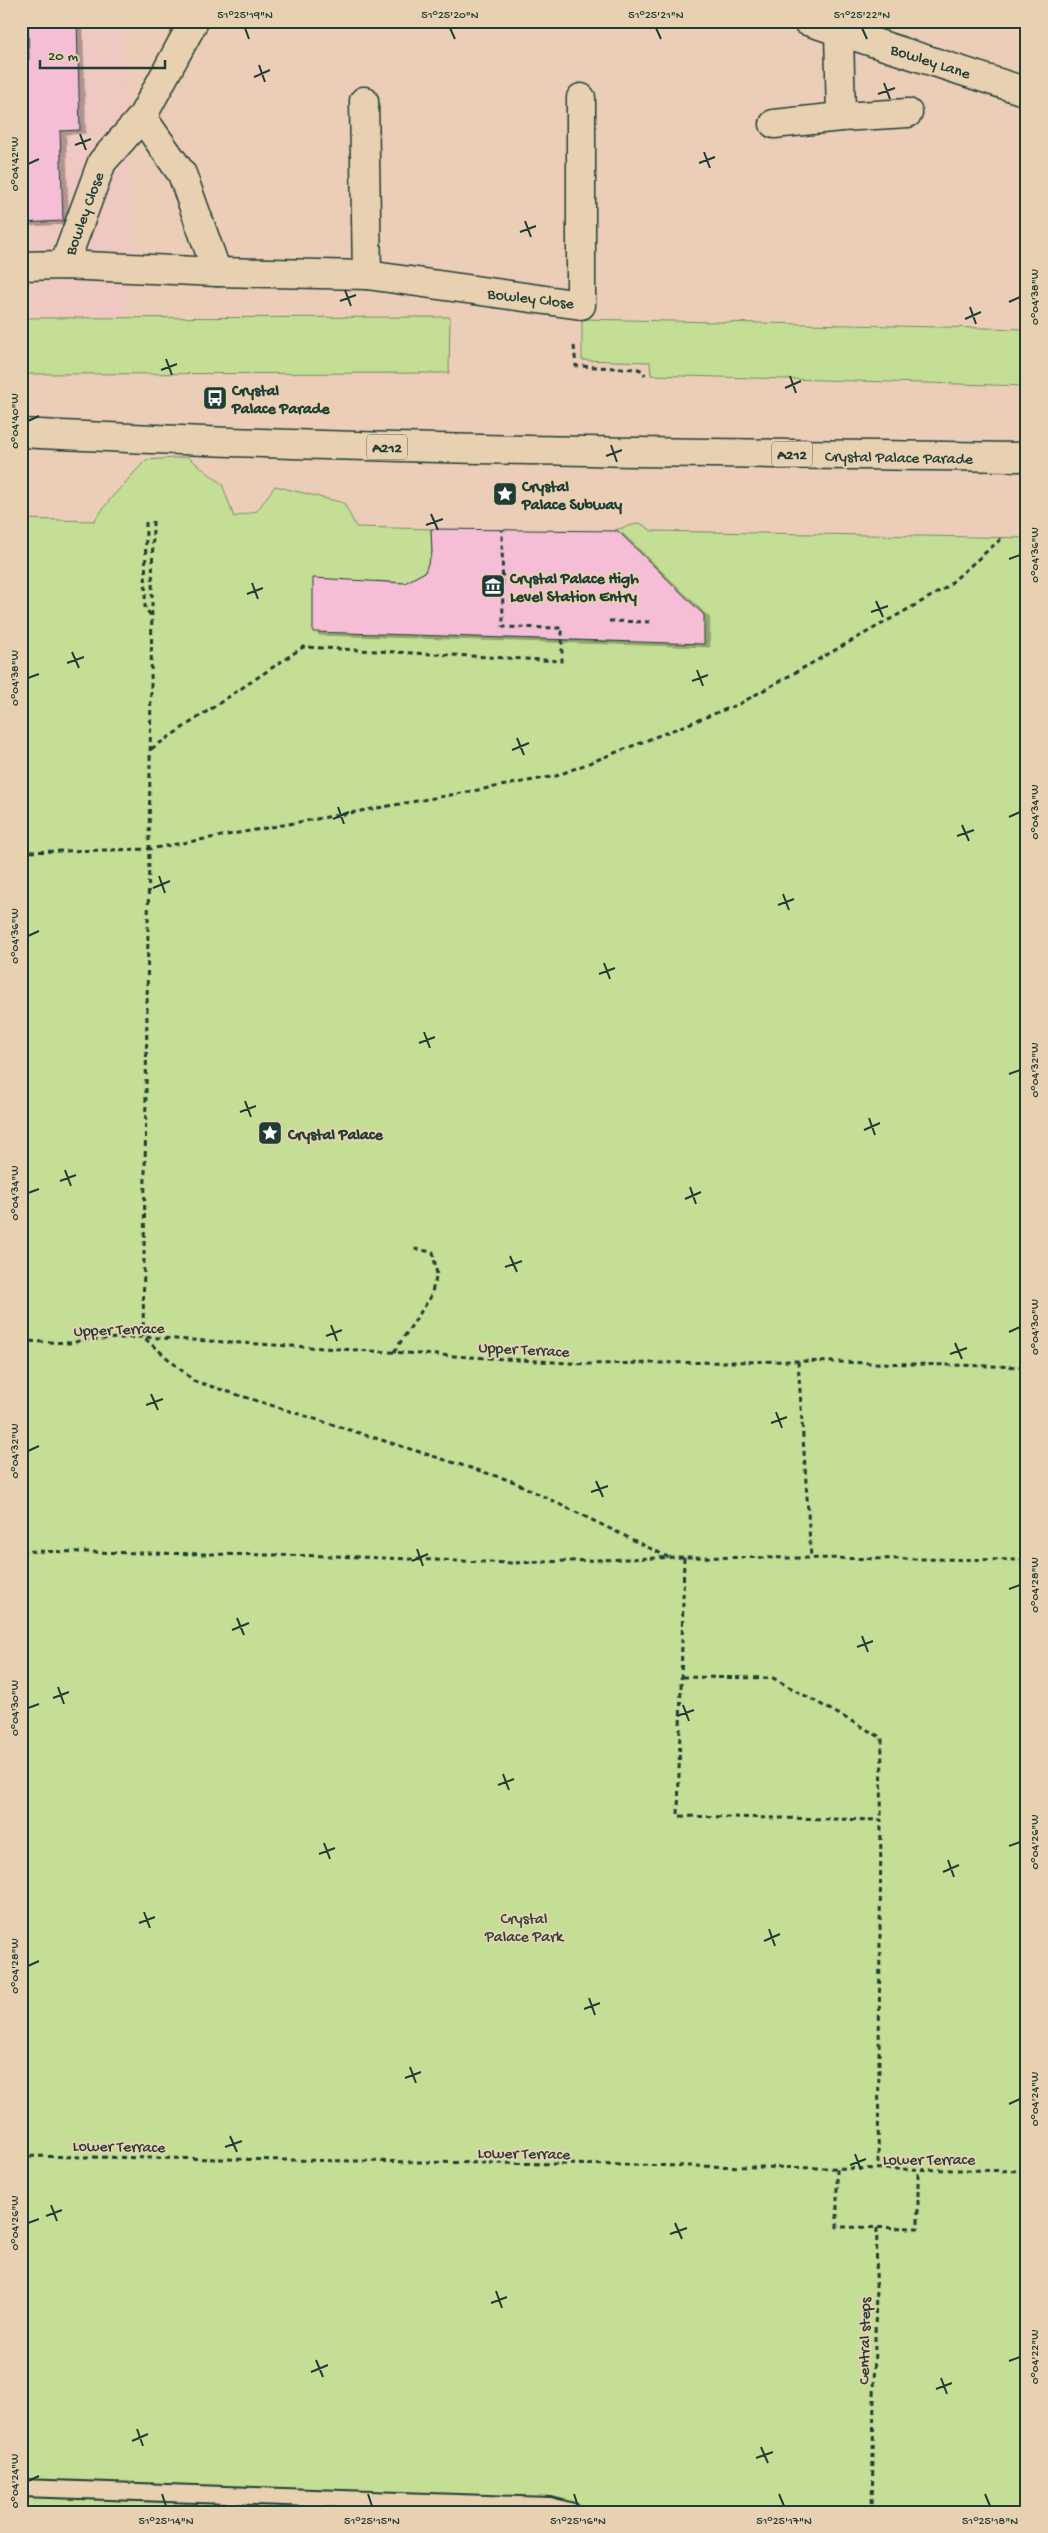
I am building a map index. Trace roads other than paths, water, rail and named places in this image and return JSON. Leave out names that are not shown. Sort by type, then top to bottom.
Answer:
[{"type":"street","name":"Bowley Close","points":[[64,265],[102,162],[142,117],[194,21]]},
{"type":"street","name":"Bowley Lane","points":[[807,21],[1027,92]]},
{"type":"street","points":[[839,32],[841,117]]},
{"type":"street","name":"Bowley Close","points":[[21,266],[64,265],[217,272],[367,275],[581,305],[581,98]]},
{"type":"street","points":[[364,102],[367,275]]},
{"type":"street","points":[[774,124],[841,117],[908,114]]},
{"type":"street","points":[[142,117],[182,174],[217,272]]},
{"type":"street","name":"Crystal Palace Parade","points":[[21,434],[246,444],[557,451],[1027,457]]},
{"type":"lane","points":[[21,2488],[550,2506],[573,2512]]},
{"type":"place","name":"Crystal Palace Parade","points":[[215,398]]},
{"type":"place","name":"Crystal Palace Subway","points":[[505,494]]},
{"type":"place","name":"Crystal Palace High Level Station Entry","points":[[493,586]]},
{"type":"place","name":"Crystal Palace","points":[[270,1133]]},
{"type":"park label","name":"Crystal Palace Park","points":[[524,1926]]}]
